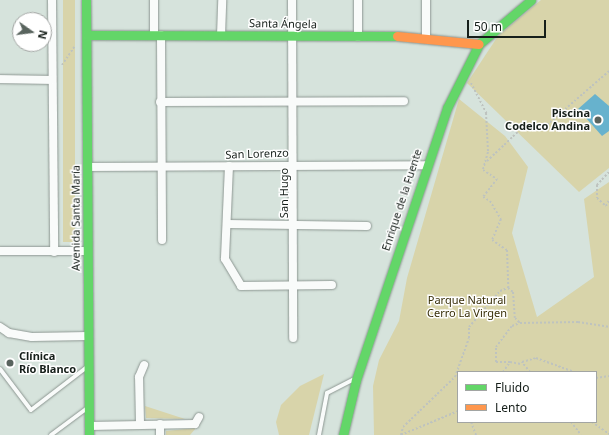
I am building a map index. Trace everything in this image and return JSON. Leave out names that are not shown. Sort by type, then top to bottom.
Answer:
[{"type":"street","points":[[52,0],[51,80],[54,252]]},
{"type":"street","name":"Avenida Santa María","points":[[86,0],[89,431]]},
{"type":"street","points":[[154,0],[160,102],[162,240]]},
{"type":"street","points":[[221,36],[222,0]]},
{"type":"street","name":"San Hugo","points":[[292,0],[295,164],[293,338]]},
{"type":"street","points":[[358,0],[358,38]]},
{"type":"street","points":[[426,0],[426,36]]},
{"type":"street","name":"Enrique de la Fuente","points":[[343,435],[356,380],[426,165],[463,71],[479,44],[531,0]]},
{"type":"street","name":"Santa Ángela","points":[[87,35],[292,36],[358,38],[426,36],[479,44]]},
{"type":"street","points":[[0,79],[51,80]]},
{"type":"street","points":[[160,102],[293,100],[404,101]]},
{"type":"street","name":"San Lorenzo","points":[[88,167],[295,164],[426,165]]},
{"type":"street","points":[[229,166],[225,259],[241,286],[332,285]]},
{"type":"street","points":[[227,224],[367,226]]},
{"type":"street","points":[[0,251],[88,251]]},
{"type":"street","points":[[0,327],[9,333],[32,338],[88,336]]},
{"type":"street","points":[[140,423],[139,377],[144,365]]},
{"type":"street","points":[[89,431],[140,423],[195,424],[199,417]]},
{"type":"street","points":[[160,424],[160,435]]},
{"type":"lane","points":[[0,369],[31,410],[89,365]]},
{"type":"lane","points":[[319,435],[327,393],[356,380]]},
{"type":"lane","points":[[51,435],[89,406]]},
{"type":"path","points":[[51,80],[87,35]]},
{"type":"path","points":[[463,71],[480,97],[486,113],[488,143],[486,162],[483,170],[497,179],[483,198],[490,201],[501,219],[492,240],[507,250],[508,288]]},
{"type":"path","points":[[486,162],[522,128],[541,130],[609,71]]},
{"type":"path","points":[[609,172],[597,185],[596,198],[600,205],[606,206],[609,200]]},
{"type":"path","points":[[508,288],[514,292],[515,318],[520,323]]},
{"type":"path","points":[[457,371],[469,338],[469,327],[500,291],[508,288]]},
{"type":"path","points":[[529,371],[521,364],[496,362],[496,347],[512,326],[520,323],[578,322],[609,326]]},
{"type":"path","points":[[521,364],[536,358],[571,371]]},
{"type":"path","points":[[504,371],[510,362]]},
{"type":"path","points":[[401,435],[403,427],[455,378],[457,372]]},
{"type":"path","points":[[597,378],[609,376]]},
{"type":"path","points":[[401,435],[457,411]]},
{"type":"path","points":[[471,423],[476,435]]},
{"type":"path","points":[[572,423],[581,435]]},
{"type":"path","points":[[593,423],[609,434]]},
{"type":"green space","points":[[63,0],[75,0],[75,242],[63,242]]},
{"type":"green space","points":[[541,0],[609,0],[609,168],[579,192],[467,83],[498,36]]},
{"type":"green space","name":"Parque Natural Cerro La Virgen","points":[[459,99],[505,136],[528,167],[512,233],[537,317],[594,277],[584,199],[609,182],[609,435],[374,435],[373,386],[379,360],[399,321],[407,278]]},
{"type":"green space","points":[[324,374],[309,435],[279,435],[276,422],[281,405],[300,386]]},
{"type":"green space","points":[[145,406],[185,419],[146,418]]},
{"type":"green space","points":[[196,428],[190,435],[166,435],[166,431]]},
{"type":"water","name":"Piscina Codelco Andina","points":[[595,94],[609,106],[609,131],[602,136],[578,109]]},
{"type":"traffic: fast","points":[[86,0],[89,435]]},
{"type":"traffic: fast","points":[[343,435],[356,380],[447,108],[479,44],[531,0]]},
{"type":"traffic: fast","points":[[87,35],[397,36]]},
{"type":"traffic: slow","points":[[397,36],[479,44]]},
{"type":"place","name":"Piscina Codelco Andina","points":[[598,120]]},
{"type":"place","name":"Clínica Río Blanco","points":[[10,363]]}]
